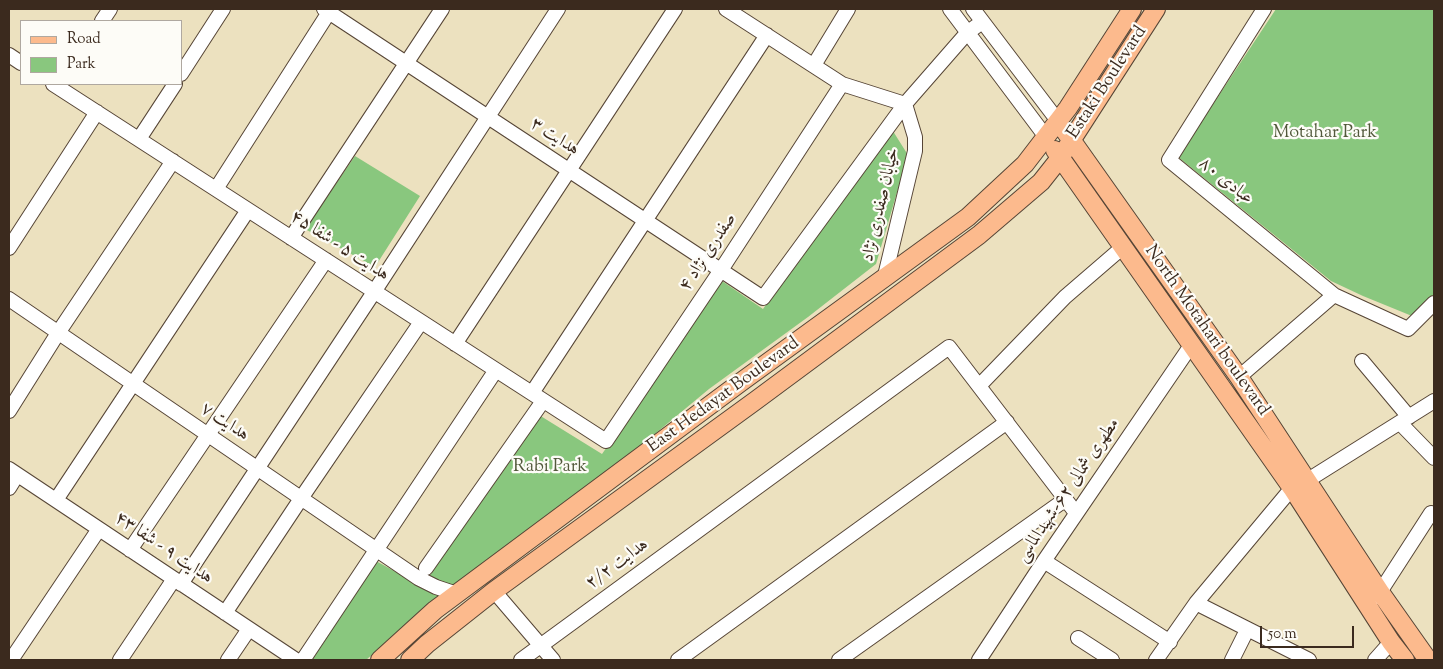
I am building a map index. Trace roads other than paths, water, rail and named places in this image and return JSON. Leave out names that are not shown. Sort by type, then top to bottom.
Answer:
[{"type":"main road","name":"Estaki Boulevard","points":[[1058,121],[1132,9]]},
{"type":"main road","name":"Estaki Boulevard","points":[[1060,158],[1156,9]]},
{"type":"main road","name":"East Hedayat Boulevard","points":[[380,660],[435,610],[741,382],[884,280],[968,217],[1025,164],[1058,121]]},
{"type":"main road","name":"North Motahari boulevard","points":[[1058,121],[1239,377],[1380,592],[1428,660]]},
{"type":"main road","name":"North Motahari boulevard","points":[[1046,137],[1292,488],[1391,642],[1405,660]]},
{"type":"main road","name":"East Hedayat Boulevard","points":[[410,660],[494,590],[755,401],[979,235],[1041,182],[1060,158]]},
{"type":"street","points":[[103,20],[110,9]]},
{"type":"street","points":[[182,72],[224,9]]},
{"type":"street","points":[[291,238],[442,9]]},
{"type":"street","points":[[120,660],[178,582],[257,468],[558,9]]},
{"type":"street","points":[[455,344],[675,9]]},
{"type":"street","points":[[814,65],[848,9]]},
{"type":"street","name":"North Motahari boulevard","points":[[950,9],[1046,137]]},
{"type":"street","name":"North Motahari boulevard","points":[[973,9],[1058,121]]},
{"type":"street","name":"عبادی ۸۰","points":[[1264,9],[1169,160],[1334,295],[1408,329],[1434,304]]},
{"type":"street","points":[[216,189],[328,10]]},
{"type":"street","name":"هدایت ۳","points":[[328,10],[763,298],[904,104]]},
{"type":"street","points":[[732,10],[842,84],[904,104],[967,33],[982,22]]},
{"type":"street","points":[[422,573],[537,397],[646,220],[767,35]]},
{"type":"street","name":"صفدری نژاد ۴","points":[[606,441],[721,270],[842,84]]},
{"type":"street","name":"هدایت ۵ - شفا ۴۵","points":[[57,85],[606,441]]},
{"type":"street","points":[[139,139],[174,85]]},
{"type":"street","name":"خیابان صفدری نژاد","points":[[884,280],[915,151],[915,137],[904,104]]},
{"type":"street","points":[[9,248],[97,112]]},
{"type":"street","points":[[9,411],[58,333],[173,161]]},
{"type":"street","points":[[56,500],[248,210]]},
{"type":"street","points":[[1076,513],[979,386],[1066,297],[1123,247]]},
{"type":"street","points":[[130,550],[326,260]]},
{"type":"street","points":[[1239,377],[1334,295]]},
{"type":"street","name":"هدایت ۷","points":[[9,300],[377,548],[422,573],[436,587],[457,594]]},
{"type":"street","points":[[226,613],[421,322]]},
{"type":"street","name":"مطهری شمالی ۶۲-شهیدالماسی","points":[[979,660],[1076,513],[1192,344]]},
{"type":"street","name":"هدایت ۲/۲","points":[[521,660],[949,347],[979,386]]},
{"type":"street","points":[[1362,361],[1434,458]]},
{"type":"street","points":[[296,660],[377,548],[496,370]]},
{"type":"street","points":[[1308,480],[1434,401]]},
{"type":"street","points":[[678,660],[1007,422]]},
{"type":"street","points":[[9,488],[13,472]]},
{"type":"street","name":"هدایت ۹ - شفا ۴۳","points":[[13,472],[296,660]]},
{"type":"street","points":[[1156,660],[1196,604],[1292,488]]},
{"type":"street","points":[[839,660],[1066,499]]},
{"type":"street","points":[[1367,604],[1380,592],[1431,513]]},
{"type":"street","points":[[11,660],[98,529]]},
{"type":"street","points":[[1044,561],[1170,642]]},
{"type":"street","name":"هدایت ۷","points":[[422,573],[435,610]]},
{"type":"street","points":[[494,590],[553,660]]},
{"type":"street","points":[[1196,604],[1309,660]]},
{"type":"street","points":[[228,660],[249,629]]},
{"type":"street","points":[[1232,660],[1247,630]]},
{"type":"street","points":[[1078,638],[1112,660]]},
{"type":"street","points":[[1375,660],[1391,642]]},
{"type":"park label","name":"Motahar Park","points":[[1325,134]]},
{"type":"park label","name":"Rabi Park","points":[[550,468]]}]
